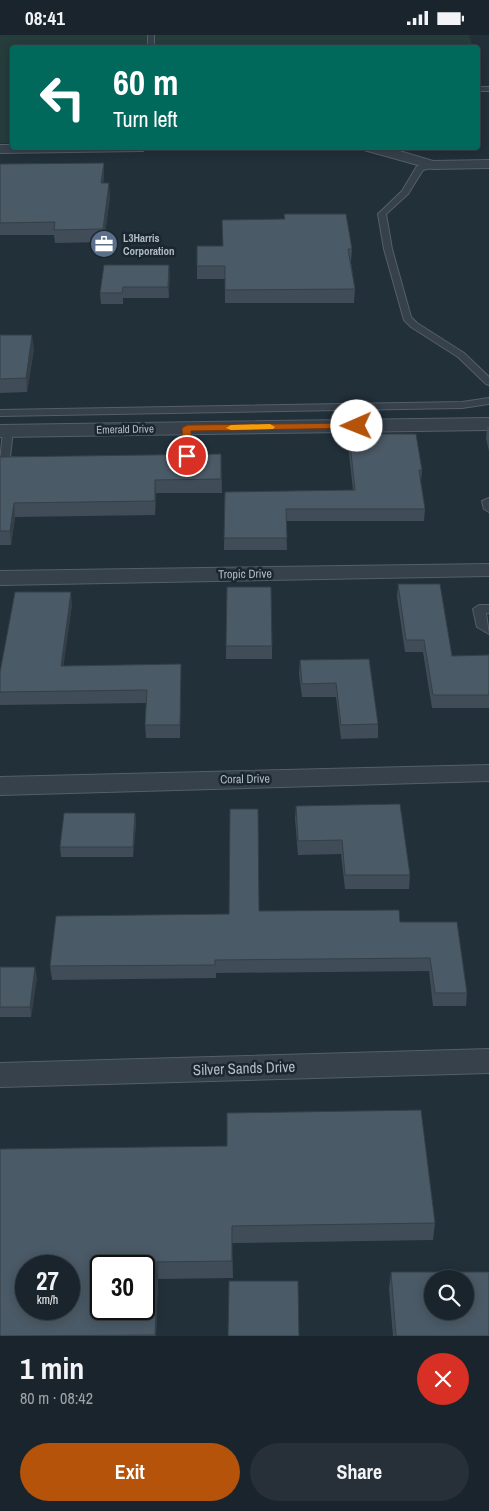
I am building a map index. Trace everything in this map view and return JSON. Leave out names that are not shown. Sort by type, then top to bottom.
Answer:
[{"type":"street","points":[[380,150],[432,165],[489,165]]},
{"type":"street","name":"Emerald Drive","points":[[4,431],[83,421],[187,428],[489,424]]},
{"type":"street","name":"Tropic Drive","points":[[0,578],[489,570]]},
{"type":"street","name":"Coral Drive","points":[[0,785],[489,773]]},
{"type":"street","name":"Silver Sands Drive","points":[[0,1075],[489,1061]]},
{"type":"lane","points":[[432,165],[420,168],[405,192],[382,214],[398,289],[406,318],[461,355],[489,382]]},
{"type":"lane","points":[[0,413],[83,421],[462,405],[489,401]]},
{"type":"lane","points":[[158,457],[187,456],[187,428]]},
{"type":"lane","points":[[4,431],[4,460],[23,460]]},
{"type":"lane","points":[[489,501],[487,501],[489,509]]},
{"type":"lane","points":[[484,609],[483,627],[489,630]]},
{"type":"green space","points":[[0,35],[469,35],[472,45],[10,45],[10,143],[0,143]]},
{"type":"building","points":[[104,163],[101,183],[109,183],[103,229],[54,230],[55,222],[0,223],[0,164]]},
{"type":"building","points":[[284,214],[346,214],[352,249],[348,249],[355,289],[225,290],[225,266],[197,266],[197,246],[223,246],[222,220],[285,219]]},
{"type":"building","points":[[104,265],[169,265],[168,287],[123,287],[122,293],[100,293]]},
{"type":"building","points":[[0,335],[32,335],[26,378],[0,379]]},
{"type":"building","points":[[349,434],[416,434],[422,470],[419,470],[425,509],[286,509],[287,538],[224,538],[225,492],[355,490]]},
{"type":"building","points":[[221,454],[221,479],[155,480],[155,501],[14,503],[10,531],[0,531],[0,457]]},
{"type":"building","points":[[398,584],[440,584],[452,656],[489,655],[489,695],[433,695],[424,640],[406,640]]},
{"type":"building","points":[[227,587],[271,587],[272,646],[226,646]]},
{"type":"building","points":[[15,592],[71,592],[61,666],[181,664],[180,725],[145,725],[147,690],[0,692],[0,672]]},
{"type":"building","points":[[369,659],[378,724],[341,725],[336,683],[302,684],[300,660]]},
{"type":"building","points":[[400,804],[410,875],[345,875],[342,840],[298,841],[296,806]]},
{"type":"building","points":[[230,809],[258,809],[259,911],[399,910],[400,922],[457,922],[467,993],[435,993],[430,958],[215,960],[215,965],[50,966],[56,916],[229,914]]},
{"type":"building","points":[[64,813],[135,813],[133,847],[60,847]]},
{"type":"building","points":[[0,967],[35,967],[30,1007],[0,1007]]},
{"type":"building","points":[[421,1110],[435,1223],[232,1226],[232,1261],[157,1262],[155,1335],[0,1336],[0,1149],[227,1146],[227,1113]]},
{"type":"building","points":[[391,1272],[424,1272],[424,1320],[474,1320],[474,1272],[489,1272],[489,1336],[396,1336]]},
{"type":"building","points":[[229,1281],[298,1281],[299,1336],[228,1336]]},
{"type":"slow traffic","points":[[231,428],[270,427]]},
{"type":"place","name":"L3Harris Corporation","points":[[104,244]]},
{"type":"route","points":[[187,456],[187,428],[357,426]]}]
